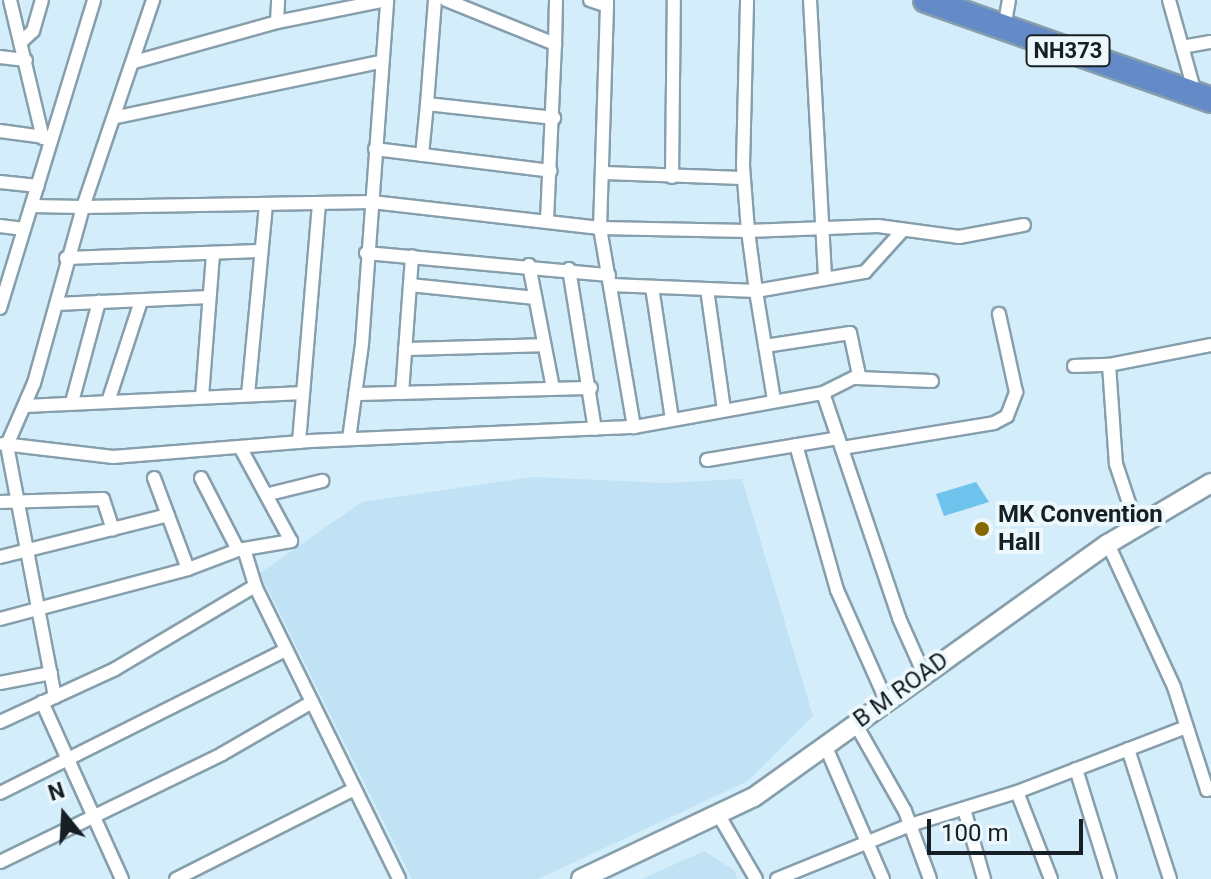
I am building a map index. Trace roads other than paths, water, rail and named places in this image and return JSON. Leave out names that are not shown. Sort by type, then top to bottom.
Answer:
[{"type":"highway","name":"NH373","points":[[931,1],[1203,97]]},
{"type":"street","points":[[21,42],[33,31],[42,0]]},
{"type":"street","points":[[0,308],[6,265],[32,206],[48,138],[94,0]]},
{"type":"street","points":[[122,879],[69,760],[49,699],[51,673],[18,501],[3,444],[26,406],[57,304],[66,258],[117,117],[153,0]]},
{"type":"street","points":[[277,22],[278,0]]},
{"type":"street","points":[[134,62],[332,6],[386,0],[372,202],[349,439]]},
{"type":"street","points":[[422,155],[435,0]]},
{"type":"street","points":[[446,0],[555,44]]},
{"type":"street","points":[[547,222],[554,118],[556,0]]},
{"type":"street","points":[[590,0],[607,3],[600,228],[634,427]]},
{"type":"street","points":[[672,177],[674,0]]},
{"type":"street","points":[[747,0],[743,178],[756,291],[774,400]]},
{"type":"street","points":[[810,0],[825,275]]},
{"type":"street","points":[[1004,28],[1009,0]]},
{"type":"street","points":[[1169,0],[1182,47],[1203,97]]},
{"type":"street","points":[[7,2],[48,138]]},
{"type":"street","points":[[1182,47],[1211,42]]},
{"type":"street","points":[[0,57],[26,60]]},
{"type":"street","points":[[117,117],[380,62]]},
{"type":"street","points":[[427,104],[554,118]]},
{"type":"street","points":[[0,131],[48,138]]},
{"type":"street","points":[[375,149],[551,171]]},
{"type":"street","points":[[604,173],[743,178]]},
{"type":"street","points":[[0,182],[38,186]]},
{"type":"street","points":[[32,206],[266,206],[372,202],[600,228],[748,231],[820,225],[959,237],[1024,225]]},
{"type":"street","points":[[299,442],[319,204]]},
{"type":"street","points":[[248,395],[259,251],[266,206]]},
{"type":"street","points":[[0,226],[24,229]]},
{"type":"street","points":[[366,253],[569,269],[652,287],[756,291],[825,275],[865,272],[903,230]]},
{"type":"street","points":[[66,258],[259,251]]},
{"type":"street","points":[[202,397],[213,255]]},
{"type":"street","points":[[402,393],[412,256]]},
{"type":"street","points":[[529,265],[553,389]]},
{"type":"street","points":[[569,269],[591,388],[595,429]]},
{"type":"street","points":[[410,285],[535,298]]},
{"type":"street","points":[[652,287],[672,420]]},
{"type":"street","points":[[707,289],[724,410]]},
{"type":"street","points":[[57,304],[209,297]]},
{"type":"street","points":[[108,402],[141,301]]},
{"type":"street","points":[[72,402],[99,302]]},
{"type":"street","points":[[707,460],[796,445],[840,443],[994,423],[1007,416],[1016,392],[999,314]]},
{"type":"street","points":[[765,346],[850,333],[857,378]]},
{"type":"street","points":[[405,349],[544,345]]},
{"type":"street","points":[[1074,366],[1109,365],[1211,345]]},
{"type":"street","points":[[1109,365],[1116,464],[1137,527]]},
{"type":"street","points":[[3,444],[113,457],[349,439],[634,427],[823,393],[857,378],[932,381]]},
{"type":"street","points":[[355,394],[591,388]]},
{"type":"street","points":[[26,406],[303,393]]},
{"type":"street","points":[[823,393],[899,618],[923,672]]},
{"type":"street","points":[[796,445],[837,590],[886,700]]},
{"type":"street","points":[[0,619],[188,569],[241,550],[292,540],[240,447]]},
{"type":"street","points":[[154,478],[188,569]]},
{"type":"street","points":[[201,478],[241,550],[285,650],[398,876],[383,879]]},
{"type":"street","points":[[269,494],[322,481]]},
{"type":"street","name":"B M ROAD","points":[[581,879],[754,797],[923,672],[1108,544],[1211,483]]},
{"type":"street","points":[[0,502],[103,499],[113,529]]},
{"type":"street","points":[[0,557],[168,515]]},
{"type":"street","points":[[1108,544],[1174,687],[1210,792]]},
{"type":"street","points":[[0,722],[115,669],[255,586]]},
{"type":"street","points":[[0,793],[285,650]]},
{"type":"street","points":[[0,683],[51,673]]},
{"type":"street","points":[[0,862],[91,814],[222,754],[312,702]]},
{"type":"street","points":[[855,723],[910,825],[930,879]]},
{"type":"street","points":[[777,879],[866,841],[1017,792],[1186,727]]},
{"type":"street","points":[[825,745],[883,879]]},
{"type":"street","points":[[1128,749],[1170,879]]},
{"type":"street","points":[[1076,769],[1110,879]]},
{"type":"street","points":[[176,879],[354,789]]},
{"type":"street","points":[[1017,792],[1051,879]]},
{"type":"street","points":[[964,809],[984,879]]},
{"type":"street","points":[[718,814],[756,879]]},
{"type":"place","name":"MK Convention Hall","points":[[982,529]]}]
